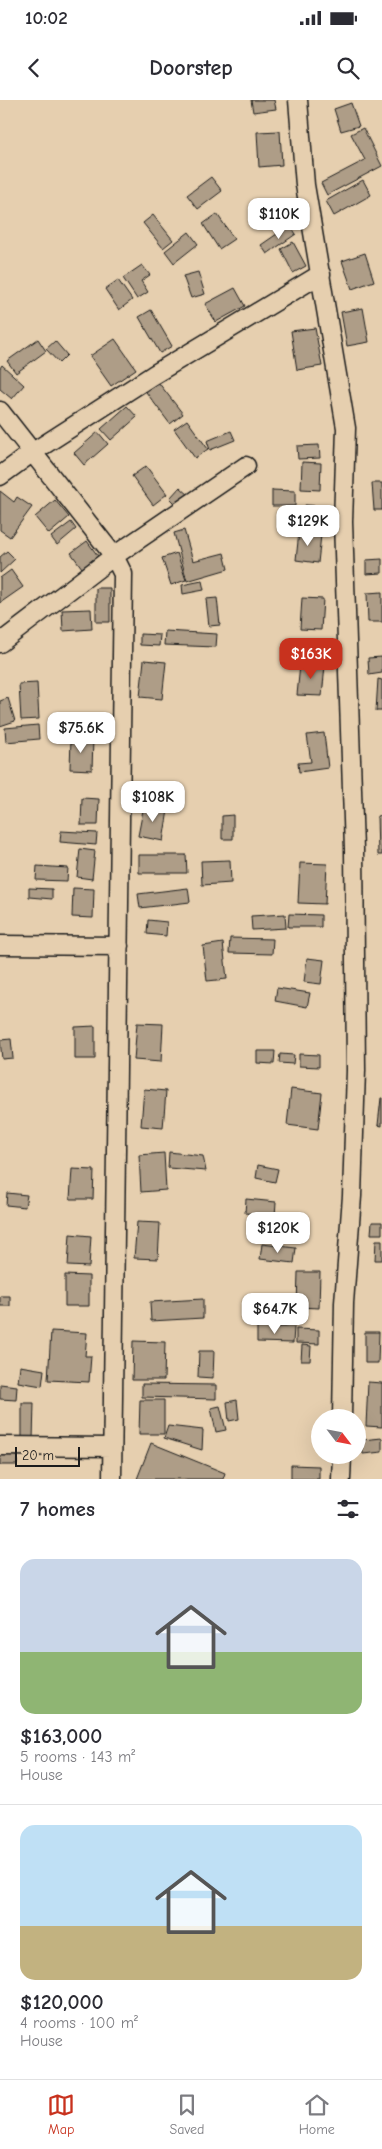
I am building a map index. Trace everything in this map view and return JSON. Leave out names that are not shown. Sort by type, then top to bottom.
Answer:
[{"type":"street","points":[[298,100],[304,185],[321,274],[346,428],[343,522],[354,849],[356,1070],[352,1196],[344,1303],[342,1409]]},
{"type":"street","points":[[0,476],[32,452],[153,375],[321,274]]},
{"type":"street","points":[[0,410],[114,556],[123,574],[112,1479]]},
{"type":"street","points":[[0,643],[114,556],[246,466]]},
{"type":"street","points":[[0,945],[119,946]]},
{"type":"street","points":[[0,1446],[112,1447]]},
{"type":"street","points":[[342,1464],[342,1479]]},
{"type":"building","points":[[251,100],[274,100],[276,109],[253,112]]},
{"type":"building","points":[[351,103],[359,126],[341,131],[334,109]]},
{"type":"building","points":[[363,128],[382,166],[327,195],[321,183],[365,160],[351,134]]},
{"type":"building","points":[[280,131],[282,165],[259,167],[257,132]]},
{"type":"building","points":[[211,177],[222,191],[198,209],[187,195]]},
{"type":"building","points":[[363,180],[371,195],[334,216],[326,201]]},
{"type":"building","points":[[217,214],[234,239],[219,249],[203,224]]},
{"type":"building","points":[[153,215],[173,240],[163,248],[143,223]]},
{"type":"building","points":[[290,225],[296,234],[267,254],[261,245]]},
{"type":"building","points":[[189,232],[198,244],[174,263],[165,251]]},
{"type":"building","points":[[293,242],[306,266],[293,273],[281,249]]},
{"type":"building","points":[[365,253],[374,281],[352,289],[342,261]]},
{"type":"building","points":[[142,265],[150,275],[141,281],[148,292],[137,299],[123,278]]},
{"type":"building","points":[[198,272],[205,294],[191,298],[183,276]]},
{"type":"building","points":[[118,280],[132,300],[119,310],[105,289]]},
{"type":"building","points":[[235,288],[245,306],[216,322],[205,304]]},
{"type":"building","points":[[363,308],[369,342],[347,346],[341,312]]},
{"type":"building","points":[[151,310],[172,346],[160,353],[139,317]]},
{"type":"building","points":[[315,328],[322,366],[297,370],[291,331]]},
{"type":"building","points":[[38,339],[46,351],[16,373],[7,361]]},
{"type":"building","points":[[115,339],[136,369],[111,386],[90,356]]},
{"type":"building","points":[[55,341],[67,355],[59,363],[46,349]]},
{"type":"building","points":[[2,365],[24,385],[12,399],[0,389],[0,368]]},
{"type":"building","points":[[158,382],[183,414],[170,424],[146,392]]},
{"type":"building","points":[[127,406],[137,417],[111,440],[101,429]]},
{"type":"building","points":[[187,420],[208,449],[195,458],[174,429]]},
{"type":"building","points":[[231,431],[235,440],[210,450],[207,441]]},
{"type":"building","points":[[98,432],[108,444],[84,465],[74,453]]},
{"type":"building","points":[[319,445],[320,458],[298,459],[297,446]]},
{"type":"building","points":[[302,462],[321,463],[320,490],[301,489]]},
{"type":"building","points":[[146,466],[167,494],[153,505],[132,476]]},
{"type":"building","points":[[372,483],[382,483],[382,510],[374,510]]},
{"type":"building","points":[[180,487],[190,496],[179,507],[170,498]]},
{"type":"building","points":[[272,490],[295,491],[295,506],[272,506]]},
{"type":"building","points":[[0,491],[14,502],[17,497],[32,507],[10,537],[0,530]]},
{"type":"building","points":[[55,500],[69,517],[49,534],[35,517]]},
{"type":"building","points":[[305,505],[320,506],[319,523],[304,523]]},
{"type":"building","points":[[71,522],[76,529],[57,545],[51,537]]},
{"type":"building","points":[[184,530],[193,561],[224,553],[228,569],[187,581],[174,533]]},
{"type":"building","points":[[299,532],[321,535],[318,563],[296,560]]},
{"type":"building","points":[[87,541],[98,556],[82,568],[71,553]]},
{"type":"building","points":[[7,551],[15,559],[0,573],[0,557]]},
{"type":"building","points":[[177,553],[186,580],[171,585],[162,558]]},
{"type":"building","points":[[382,559],[382,573],[366,574],[366,560]]},
{"type":"building","points":[[11,570],[23,587],[0,603],[0,578]]},
{"type":"building","points":[[202,581],[204,590],[183,594],[182,585]]},
{"type":"building","points":[[96,588],[110,588],[110,622],[96,622]]},
{"type":"building","points":[[382,592],[382,622],[368,622],[367,593]]},
{"type":"building","points":[[217,598],[220,625],[209,626],[206,599]]},
{"type":"building","points":[[302,598],[323,599],[321,630],[300,629]]},
{"type":"building","points":[[91,609],[92,629],[63,631],[62,610]]},
{"type":"building","points":[[165,631],[217,634],[216,647],[164,645]]},
{"type":"building","points":[[140,634],[160,635],[159,646],[140,645]]},
{"type":"building","points":[[382,657],[382,673],[369,675],[368,658]]},
{"type":"building","points":[[144,660],[166,662],[162,699],[140,697]]},
{"type":"building","points":[[300,665],[325,666],[322,696],[297,695]]},
{"type":"building","points":[[378,679],[382,680],[382,711],[376,711]]},
{"type":"building","points":[[37,683],[39,719],[21,720],[19,684]]},
{"type":"building","points":[[8,698],[15,721],[0,726],[0,701]]},
{"type":"building","points":[[71,722],[91,722],[90,734],[71,734]]},
{"type":"building","points":[[38,725],[39,739],[6,742],[5,728]]},
{"type":"building","points":[[324,733],[328,768],[299,772],[298,763],[311,762],[307,735]]},
{"type":"building","points":[[71,738],[93,739],[92,770],[70,769]]},
{"type":"building","points":[[82,798],[99,799],[98,825],[81,825]]},
{"type":"building","points":[[144,805],[168,810],[163,841],[138,836]]},
{"type":"building","points":[[233,815],[233,839],[222,839],[222,816]]},
{"type":"building","points":[[382,815],[382,855],[378,855],[377,816]]},
{"type":"building","points":[[61,831],[97,833],[96,845],[60,842]]},
{"type":"building","points":[[80,849],[95,851],[92,879],[77,877]]},
{"type":"building","points":[[139,855],[186,855],[187,873],[139,873]]},
{"type":"building","points":[[230,860],[231,883],[202,885],[201,861]]},
{"type":"building","points":[[300,863],[327,864],[325,904],[298,903]]},
{"type":"building","points":[[37,866],[68,868],[67,881],[36,880]]},
{"type":"building","points":[[29,888],[52,889],[52,899],[29,897]]},
{"type":"building","points":[[73,888],[94,889],[93,918],[72,917]]},
{"type":"building","points":[[188,888],[190,902],[140,908],[138,894]]},
{"type":"building","points":[[285,914],[286,928],[252,930],[251,916]]},
{"type":"building","points":[[289,914],[321,915],[321,927],[288,927]]},
{"type":"building","points":[[148,920],[167,922],[166,936],[147,934]]},
{"type":"building","points":[[230,938],[273,939],[272,954],[229,953]]},
{"type":"building","points":[[223,943],[227,979],[207,981],[203,946]]},
{"type":"building","points":[[307,958],[324,960],[321,984],[304,982]]},
{"type":"building","points":[[277,988],[310,993],[307,1007],[275,1001]]},
{"type":"building","points":[[137,1023],[163,1024],[161,1062],[134,1060]]},
{"type":"building","points":[[95,1026],[95,1059],[75,1059],[75,1027]]},
{"type":"building","points":[[11,1039],[13,1058],[2,1059],[0,1040]]},
{"type":"building","points":[[257,1051],[275,1051],[274,1064],[257,1063]]},
{"type":"building","points":[[280,1054],[294,1055],[293,1064],[279,1063]]},
{"type":"building","points":[[299,1054],[319,1055],[319,1067],[299,1066]]},
{"type":"building","points":[[144,1089],[166,1091],[163,1128],[141,1126]]},
{"type":"building","points":[[291,1089],[322,1093],[318,1129],[287,1125]]},
{"type":"building","points":[[382,1098],[382,1126],[378,1125]]},
{"type":"building","points":[[169,1152],[203,1156],[206,1171],[168,1168]]},
{"type":"building","points":[[164,1153],[166,1190],[141,1192],[139,1155]]},
{"type":"building","points":[[258,1165],[278,1169],[275,1182],[256,1178]]},
{"type":"building","points":[[72,1169],[94,1170],[93,1199],[70,1199]]},
{"type":"building","points":[[7,1193],[27,1195],[25,1207],[6,1205]]},
{"type":"building","points":[[246,1199],[276,1202],[275,1216],[245,1213]]},
{"type":"building","points":[[137,1222],[160,1223],[158,1259],[134,1258]]},
{"type":"building","points":[[372,1222],[382,1222],[382,1234],[371,1234]]},
{"type":"building","points":[[70,1234],[91,1236],[89,1267],[68,1266]]},
{"type":"building","points":[[376,1240],[382,1240],[382,1260],[375,1260]]},
{"type":"building","points":[[262,1244],[296,1248],[294,1263],[260,1259]]},
{"type":"building","points":[[298,1272],[320,1272],[319,1308],[297,1307]]},
{"type":"building","points":[[65,1275],[89,1276],[89,1306],[65,1306]]},
{"type":"building","points":[[0,1296],[10,1296],[10,1306],[0,1306]]},
{"type":"building","points":[[203,1299],[203,1318],[151,1321],[150,1302]]},
{"type":"building","points":[[257,1327],[294,1327],[293,1343],[257,1342]]},
{"type":"building","points":[[296,1329],[319,1330],[319,1344],[296,1343]]},
{"type":"building","points":[[51,1331],[87,1333],[85,1356],[91,1356],[89,1382],[48,1380]]},
{"type":"building","points":[[365,1332],[379,1332],[378,1363],[365,1363]]},
{"type":"building","points":[[133,1341],[165,1342],[164,1380],[132,1380]]},
{"type":"building","points":[[302,1345],[311,1346],[310,1361],[301,1361]]},
{"type":"building","points":[[199,1351],[214,1351],[213,1378],[198,1377]]},
{"type":"building","points":[[20,1366],[44,1370],[42,1386],[18,1382]]},
{"type":"building","points":[[368,1382],[382,1383],[382,1427],[366,1426]]},
{"type":"building","points":[[0,1384],[17,1386],[16,1400],[0,1399]]},
{"type":"building","points":[[142,1384],[216,1385],[216,1399],[142,1397]]},
{"type":"building","points":[[140,1400],[164,1400],[164,1434],[139,1434]]},
{"type":"building","points":[[237,1400],[239,1419],[229,1421],[227,1402]]},
{"type":"building","points":[[22,1403],[34,1403],[33,1440],[22,1440]]},
{"type":"building","points":[[220,1406],[226,1430],[216,1432],[211,1408]]},
{"type":"building","points":[[168,1426],[203,1430],[202,1450],[164,1438]]},
{"type":"building","points":[[382,1438],[382,1452],[366,1454],[366,1440]]},
{"type":"building","points":[[151,1443],[225,1473],[223,1479],[137,1479]]},
{"type":"building","points":[[0,1454],[17,1454],[17,1465],[0,1465]]},
{"type":"building","points":[[291,1465],[319,1466],[319,1479],[291,1479]]}]
